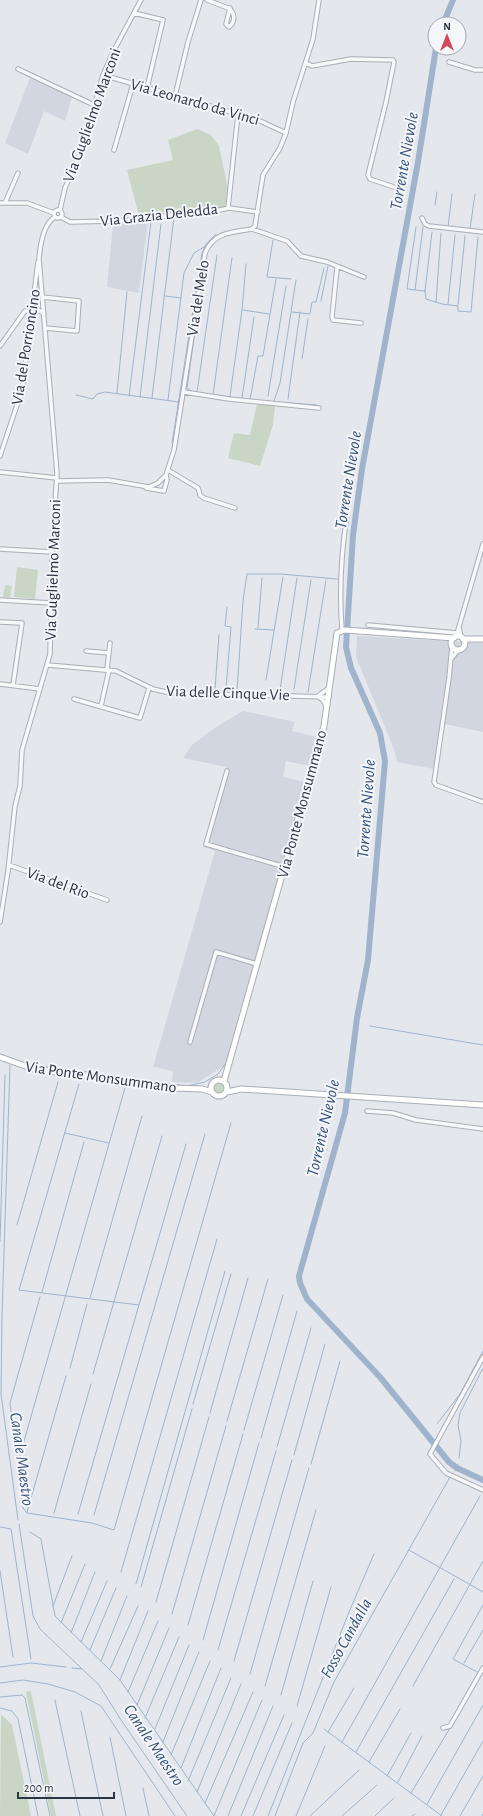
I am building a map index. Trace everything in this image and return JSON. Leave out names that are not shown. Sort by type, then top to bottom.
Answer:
[{"type":"street","name":"Via Guglielmo Marconi","points":[[60,210],[65,188],[84,144],[103,75],[113,52],[141,0]]},
{"type":"street","points":[[175,96],[188,42],[201,0]]},
{"type":"street","points":[[207,0],[230,8]]},
{"type":"street","points":[[319,0],[306,64],[280,148],[263,175],[256,225],[252,229],[258,233],[287,241],[301,256],[327,262],[337,268],[364,277]]},
{"type":"street","points":[[134,13],[163,20],[147,88]]},
{"type":"street","points":[[306,64],[312,66],[351,59],[393,60],[394,62],[386,102],[368,175],[370,179],[394,187]]},
{"type":"street","points":[[449,62],[475,70],[483,70]]},
{"type":"street","points":[[18,69],[94,105]]},
{"type":"street","name":"Via Leonardo da Vinci","points":[[103,75],[238,114],[286,132]]},
{"type":"street","points":[[114,150],[133,84]]},
{"type":"street","points":[[228,208],[238,114]]},
{"type":"street","points":[[5,203],[18,173]]},
{"type":"street","points":[[0,203],[27,203],[55,215],[57,210],[60,210],[62,214],[61,217]]},
{"type":"street","name":"Via Grazia Deledda","points":[[55,215],[69,221],[116,221],[153,219],[180,213],[207,213],[228,208],[258,212]]},
{"type":"street","name":"Via Guglielmo Marconi","points":[[0,922],[9,865],[14,811],[20,786],[22,750],[48,664],[51,643],[52,552],[57,479],[39,259],[44,234],[55,215]]},
{"type":"street","points":[[422,218],[425,224],[429,226],[483,232]]},
{"type":"street","name":"Via del Melo","points":[[144,488],[164,491],[167,480],[166,476],[174,450],[184,392],[205,253],[212,242],[224,234],[252,229]]},
{"type":"street","name":"Via del Porrioncino","points":[[0,456],[22,390],[35,310],[33,306],[39,259]]},
{"type":"street","points":[[337,268],[332,317],[333,320],[361,322]]},
{"type":"street","points":[[35,291],[40,289],[42,295],[79,301],[77,331],[45,328]]},
{"type":"street","points":[[0,346],[25,311],[43,307]]},
{"type":"street","points":[[35,310],[44,314]]},
{"type":"street","points":[[184,392],[229,399],[319,408]]},
{"type":"street","points":[[168,470],[198,488],[200,495],[204,498],[235,508]]},
{"type":"street","points":[[0,472],[57,479],[108,480],[144,488],[155,485],[166,476]]},
{"type":"street","points":[[347,515],[342,548],[340,586],[343,630],[439,635],[456,639],[464,645]]},
{"type":"street","points":[[483,544],[464,604],[451,658],[434,782],[436,785],[483,802]]},
{"type":"street","points":[[0,549],[52,552]]},
{"type":"street","points":[[0,600],[51,603]]},
{"type":"street","points":[[0,622],[22,623],[13,685]]},
{"type":"street","points":[[368,625],[439,635],[456,639],[480,639]]},
{"type":"street","name":"Via Ponte Monsummano","points":[[223,1082],[324,726],[329,697],[335,640],[337,634],[343,630]]},
{"type":"street","points":[[456,639],[459,650]]},
{"type":"street","points":[[451,658],[464,645],[480,639]]},
{"type":"street","points":[[101,706],[108,670],[110,643]]},
{"type":"street","points":[[86,651],[109,653]]},
{"type":"street","name":"Via delle Cinque Vie","points":[[48,664],[116,671],[149,688],[161,692],[180,694],[329,697]]},
{"type":"street","points":[[0,684],[40,689]]},
{"type":"street","points":[[317,696],[323,694],[330,687]]},
{"type":"street","points":[[74,699],[140,718],[149,688]]},
{"type":"street","points":[[317,696],[322,699],[327,707]]},
{"type":"street","points":[[227,771],[206,844],[285,867]]},
{"type":"street","name":"Via del Rio","points":[[9,865],[107,900]]},
{"type":"street","points":[[190,1042],[216,952],[257,964]]},
{"type":"street","name":"Via Ponte Monsummano","points":[[0,1057],[34,1069],[173,1088],[202,1089]]},
{"type":"street","points":[[202,1089],[211,1086],[213,1082],[223,1082],[241,1089]]},
{"type":"street","points":[[223,1082],[227,1092]]},
{"type":"street","points":[[211,1086],[212,1092]]},
{"type":"street","points":[[202,1089],[220,1096],[227,1092],[241,1089],[483,1105]]},
{"type":"street","points":[[367,1111],[393,1112],[416,1120],[483,1128]]},
{"type":"street","points":[[483,1357],[430,1454],[446,1473],[483,1490]]},
{"type":"street","points":[[443,1728],[450,1726],[483,1668]]},
{"type":"shaded area","points":[[31,75],[73,94],[65,121],[44,111],[28,154],[5,143]]},
{"type":"shaded area","points":[[148,221],[139,293],[107,287],[113,225]]},
{"type":"shaded area","points":[[357,636],[483,643],[483,732],[440,723],[434,769],[397,762],[394,749],[356,657]]},
{"type":"shaded area","points":[[243,711],[295,722],[292,731],[317,737],[310,766],[286,761],[283,777],[311,783],[308,796],[301,805],[251,975],[227,1064],[197,1083],[172,1082],[173,1071],[153,1067],[215,851],[203,847],[226,767],[183,758],[192,745],[216,727]]},
{"type":"green space","points":[[197,129],[211,135],[219,146],[228,189],[225,207],[207,211],[184,211],[184,209],[139,216],[127,170],[173,160],[168,140]]},
{"type":"green space","points":[[257,405],[275,405],[273,425],[260,466],[228,458],[234,433],[250,435]]},
{"type":"green space","points":[[17,567],[38,570],[35,599],[14,597]]},
{"type":"green space","points":[[5,585],[12,586],[10,598],[3,597]]},
{"type":"green space","points":[[219,1082],[223,1084],[225,1088],[223,1092],[219,1094],[215,1092],[213,1088],[215,1084]]},
{"type":"green space","points":[[31,1691],[56,1816],[51,1816],[26,1692]]},
{"type":"green space","points":[[1,1714],[12,1725],[31,1816],[0,1816]]},
{"type":"waterway","name":"Torrente Nievole","points":[[446,16],[453,0]]},
{"type":"waterway","name":"Torrente Nievole","points":[[435,56],[418,162],[362,469],[353,535],[346,647],[351,668],[380,733],[385,761],[368,960],[357,1018],[345,1113],[299,1276],[300,1283],[307,1299],[380,1377],[449,1462],[457,1468],[483,1480]]},
{"type":"waterway","points":[[435,205],[437,192]]},
{"type":"waterway","points":[[448,227],[452,194]]},
{"type":"waterway","points":[[470,229],[475,194]]},
{"type":"waterway","points":[[152,398],[174,217]]},
{"type":"waterway","points":[[129,396],[151,222]]},
{"type":"waterway","points":[[140,397],[161,224]]},
{"type":"waterway","points":[[416,227],[407,289],[425,291],[426,299],[442,304],[458,306],[458,311],[471,312],[478,237]]},
{"type":"waterway","points":[[415,290],[423,227]]},
{"type":"waterway","points":[[425,291],[432,232]]},
{"type":"waterway","points":[[436,302],[441,233]]},
{"type":"waterway","points":[[172,443],[202,253],[206,244],[216,234]]},
{"type":"waterway","points":[[448,304],[455,235]]},
{"type":"waterway","points":[[458,305],[465,236]]},
{"type":"waterway","points":[[273,240],[267,277],[291,279]]},
{"type":"waterway","points":[[168,400],[184,273],[194,253],[204,247]]},
{"type":"waterway","points":[[206,259],[207,254]]},
{"type":"waterway","points":[[197,392],[217,255]]},
{"type":"waterway","points":[[213,395],[232,258]]},
{"type":"waterway","points":[[230,396],[242,310],[246,264]]},
{"type":"waterway","points":[[321,301],[328,266]]},
{"type":"waterway","points":[[292,312],[310,314],[312,302],[316,302],[324,268]]},
{"type":"waterway","points":[[250,400],[258,356],[263,356],[276,279]]},
{"type":"waterway","points":[[274,401],[280,383],[296,280]]},
{"type":"waterway","points":[[268,396],[286,286]]},
{"type":"waterway","points":[[117,393],[127,292]]},
{"type":"waterway","points":[[165,296],[181,298]]},
{"type":"waterway","points":[[191,391],[187,388],[199,302]]},
{"type":"waterway","points":[[243,310],[269,314]]},
{"type":"waterway","points":[[288,399],[300,312]]},
{"type":"waterway","points":[[242,398],[254,317]]},
{"type":"waterway","points":[[302,359],[308,319]]},
{"type":"waterway","points":[[76,395],[93,399],[97,394],[105,392],[179,402]]},
{"type":"waterway","points":[[216,395],[245,399]]},
{"type":"waterway","points":[[262,401],[316,405]]},
{"type":"waterway","points":[[204,690],[237,691],[243,601],[247,574],[280,574],[338,579]]},
{"type":"waterway","points":[[266,680],[283,577]]},
{"type":"waterway","points":[[258,628],[262,578]]},
{"type":"waterway","points":[[280,690],[297,578]]},
{"type":"waterway","points":[[294,689],[311,580]]},
{"type":"waterway","points":[[308,692],[326,580]]},
{"type":"waterway","points":[[226,689],[231,627],[225,626],[227,607]]},
{"type":"waterway","points":[[255,629],[274,630]]},
{"type":"waterway","points":[[215,689],[219,635]]},
{"type":"waterway","points":[[370,1026],[483,1045]]},
{"type":"waterway","points":[[0,1054],[6,1056]]},
{"type":"waterway","points":[[75,1070],[187,1086],[205,1082],[218,1074],[226,1063]]},
{"type":"waterway","points":[[28,1064],[68,1070]]},
{"type":"waterway","name":"Canale Maestro","points":[[10,1065],[1,1394],[18,1520]]},
{"type":"waterway","points":[[0,1241],[5,1075]]},
{"type":"waterway","points":[[17,1225],[58,1082]]},
{"type":"waterway","points":[[79,1084],[19,1290],[139,1305]]},
{"type":"waterway","points":[[18,1462],[125,1088]]},
{"type":"waterway","points":[[90,1298],[142,1116]]},
{"type":"waterway","points":[[40,1297],[10,1403],[23,1508],[27,1513],[92,1523],[114,1530],[231,1123]]},
{"type":"waterway","points":[[65,1133],[109,1143]]},
{"type":"waterway","points":[[94,1515],[205,1134]]},
{"type":"waterway","points":[[93,1374],[162,1136]]},
{"type":"waterway","points":[[42,1292],[84,1142]]},
{"type":"waterway","points":[[78,1514],[186,1144]]},
{"type":"waterway","points":[[121,1572],[217,1239]]},
{"type":"waterway","points":[[136,1584],[225,1271]]},
{"type":"waterway","points":[[193,1404],[231,1274]]},
{"type":"waterway","points":[[210,1413],[248,1278]]},
{"type":"waterway","points":[[227,1421],[268,1279]]},
{"type":"waterway","points":[[244,1430],[283,1295]]},
{"type":"waterway","points":[[70,1368],[87,1304]]},
{"type":"waterway","points":[[261,1438],[297,1311]]},
{"type":"waterway","points":[[277,1447],[311,1328]]},
{"type":"waterway","points":[[294,1455],[325,1344]]},
{"type":"waterway","points":[[437,1424],[460,1394],[483,1351]]},
{"type":"waterway","points":[[311,1464],[340,1361]]},
{"type":"waterway","name":"Fosso Candalla","points":[[459,1458],[461,1441],[458,1425],[460,1413],[483,1368]]},
{"type":"waterway","points":[[27,1512],[66,1376]]},
{"type":"waterway","points":[[54,1513],[91,1384]]},
{"type":"waterway","points":[[141,1587],[192,1409]]},
{"type":"waterway","points":[[156,1602],[209,1417]]},
{"type":"waterway","points":[[172,1614],[226,1426]]},
{"type":"waterway","points":[[188,1625],[243,1434]]},
{"type":"waterway","points":[[203,1640],[259,1443]]},
{"type":"waterway","points":[[218,1650],[276,1451]]},
{"type":"waterway","points":[[234,1661],[292,1460]]},
{"type":"waterway","name":"Fosso Candalla","points":[[455,1471],[458,1464]]},
{"type":"waterway","points":[[250,1674],[309,1468]]},
{"type":"waterway","name":"Fosso Candalla","points":[[275,1816],[303,1743],[313,1733],[334,1682],[450,1477]]},
{"type":"waterway","points":[[342,1742],[480,1496]]},
{"type":"waterway","points":[[265,1686],[316,1510]]},
{"type":"waterway","name":"Canale Maestro","points":[[19,1524],[33,1616],[40,1629],[99,1685],[121,1720],[187,1816]]},
{"type":"waterway","points":[[0,1527],[11,1529],[31,1659]]},
{"type":"waterway","points":[[30,1532],[41,1539],[55,1616],[120,1680],[214,1816]]},
{"type":"waterway","points":[[409,1550],[483,1592]]},
{"type":"waterway","points":[[268,1816],[349,1612],[374,1554]]},
{"type":"waterway","points":[[53,1606],[72,1556]]},
{"type":"waterway","points":[[413,1686],[483,1561]]},
{"type":"waterway","points":[[61,1623],[85,1564]]},
{"type":"waterway","points":[[0,1571],[13,1657]]},
{"type":"waterway","points":[[71,1633],[95,1572]]},
{"type":"waterway","points":[[356,1752],[454,1579]]},
{"type":"waterway","points":[[81,1642],[107,1581]]},
{"type":"waterway","points":[[281,1695],[313,1581]]},
{"type":"waterway","points":[[297,1706],[331,1587]]},
{"type":"waterway","points":[[90,1650],[116,1588]]},
{"type":"waterway","points":[[101,1661],[127,1596]]},
{"type":"waterway","points":[[477,1672],[453,1659],[483,1605]]},
{"type":"waterway","points":[[110,1669],[138,1606]]},
{"type":"waterway","points":[[120,1680],[148,1611]]},
{"type":"waterway","points":[[128,1692],[158,1621]]},
{"type":"waterway","points":[[137,1705],[169,1628]]},
{"type":"waterway","points":[[464,1663],[483,1630]]},
{"type":"waterway","points":[[145,1718],[179,1637]]},
{"type":"waterway","points":[[155,1729],[189,1645]]},
{"type":"waterway","points":[[163,1742],[199,1652]]},
{"type":"waterway","points":[[171,1755],[210,1661]]},
{"type":"waterway","points":[[0,1667],[31,1663],[66,1667]]},
{"type":"waterway","name":"Canale Maestro","points":[[72,1668],[82,1669]]},
{"type":"waterway","points":[[181,1768],[221,1668]]},
{"type":"waterway","points":[[472,1690],[483,1672]]},
{"type":"waterway","points":[[188,1781],[231,1678]]},
{"type":"waterway","points":[[0,1683],[23,1680],[48,1684],[75,1692],[101,1706],[175,1816]]},
{"type":"waterway","points":[[197,1792],[241,1684]]},
{"type":"waterway","points":[[328,1732],[354,1688]]},
{"type":"waterway","points":[[205,1803],[253,1692]]},
{"type":"waterway","points":[[0,1697],[22,1695],[25,1698],[50,1816]]},
{"type":"waterway","points":[[55,1700],[80,1816]]},
{"type":"waterway","points":[[214,1816],[262,1700]]},
{"type":"waterway","points":[[427,1804],[483,1705]]},
{"type":"waterway","points":[[228,1816],[273,1706]]},
{"type":"waterway","points":[[0,1708],[12,1711],[18,1719],[38,1816]]},
{"type":"waterway","points":[[369,1762],[400,1709]]},
{"type":"waterway","points":[[81,1711],[103,1816]]},
{"type":"waterway","points":[[241,1816],[284,1715]]},
{"type":"waterway","points":[[253,1816],[292,1723]]},
{"type":"waterway","points":[[411,1793],[450,1728]]},
{"type":"waterway","points":[[324,1729],[442,1816]]},
{"type":"waterway","points":[[387,1776],[411,1733]]},
{"type":"waterway","points":[[398,1782],[422,1736]]},
{"type":"waterway","points":[[110,1737],[126,1816]]},
{"type":"waterway","points":[[441,1815],[483,1741]]},
{"type":"waterway","points":[[296,1816],[325,1746]]},
{"type":"waterway","points":[[310,1816],[359,1770]]},
{"type":"waterway","points":[[460,1816],[483,1776]]},
{"type":"waterway","points":[[342,1816],[377,1785]]},
{"type":"waterway","points":[[143,1788],[149,1816]]},
{"type":"waterway","points":[[375,1816],[394,1798]]}]
